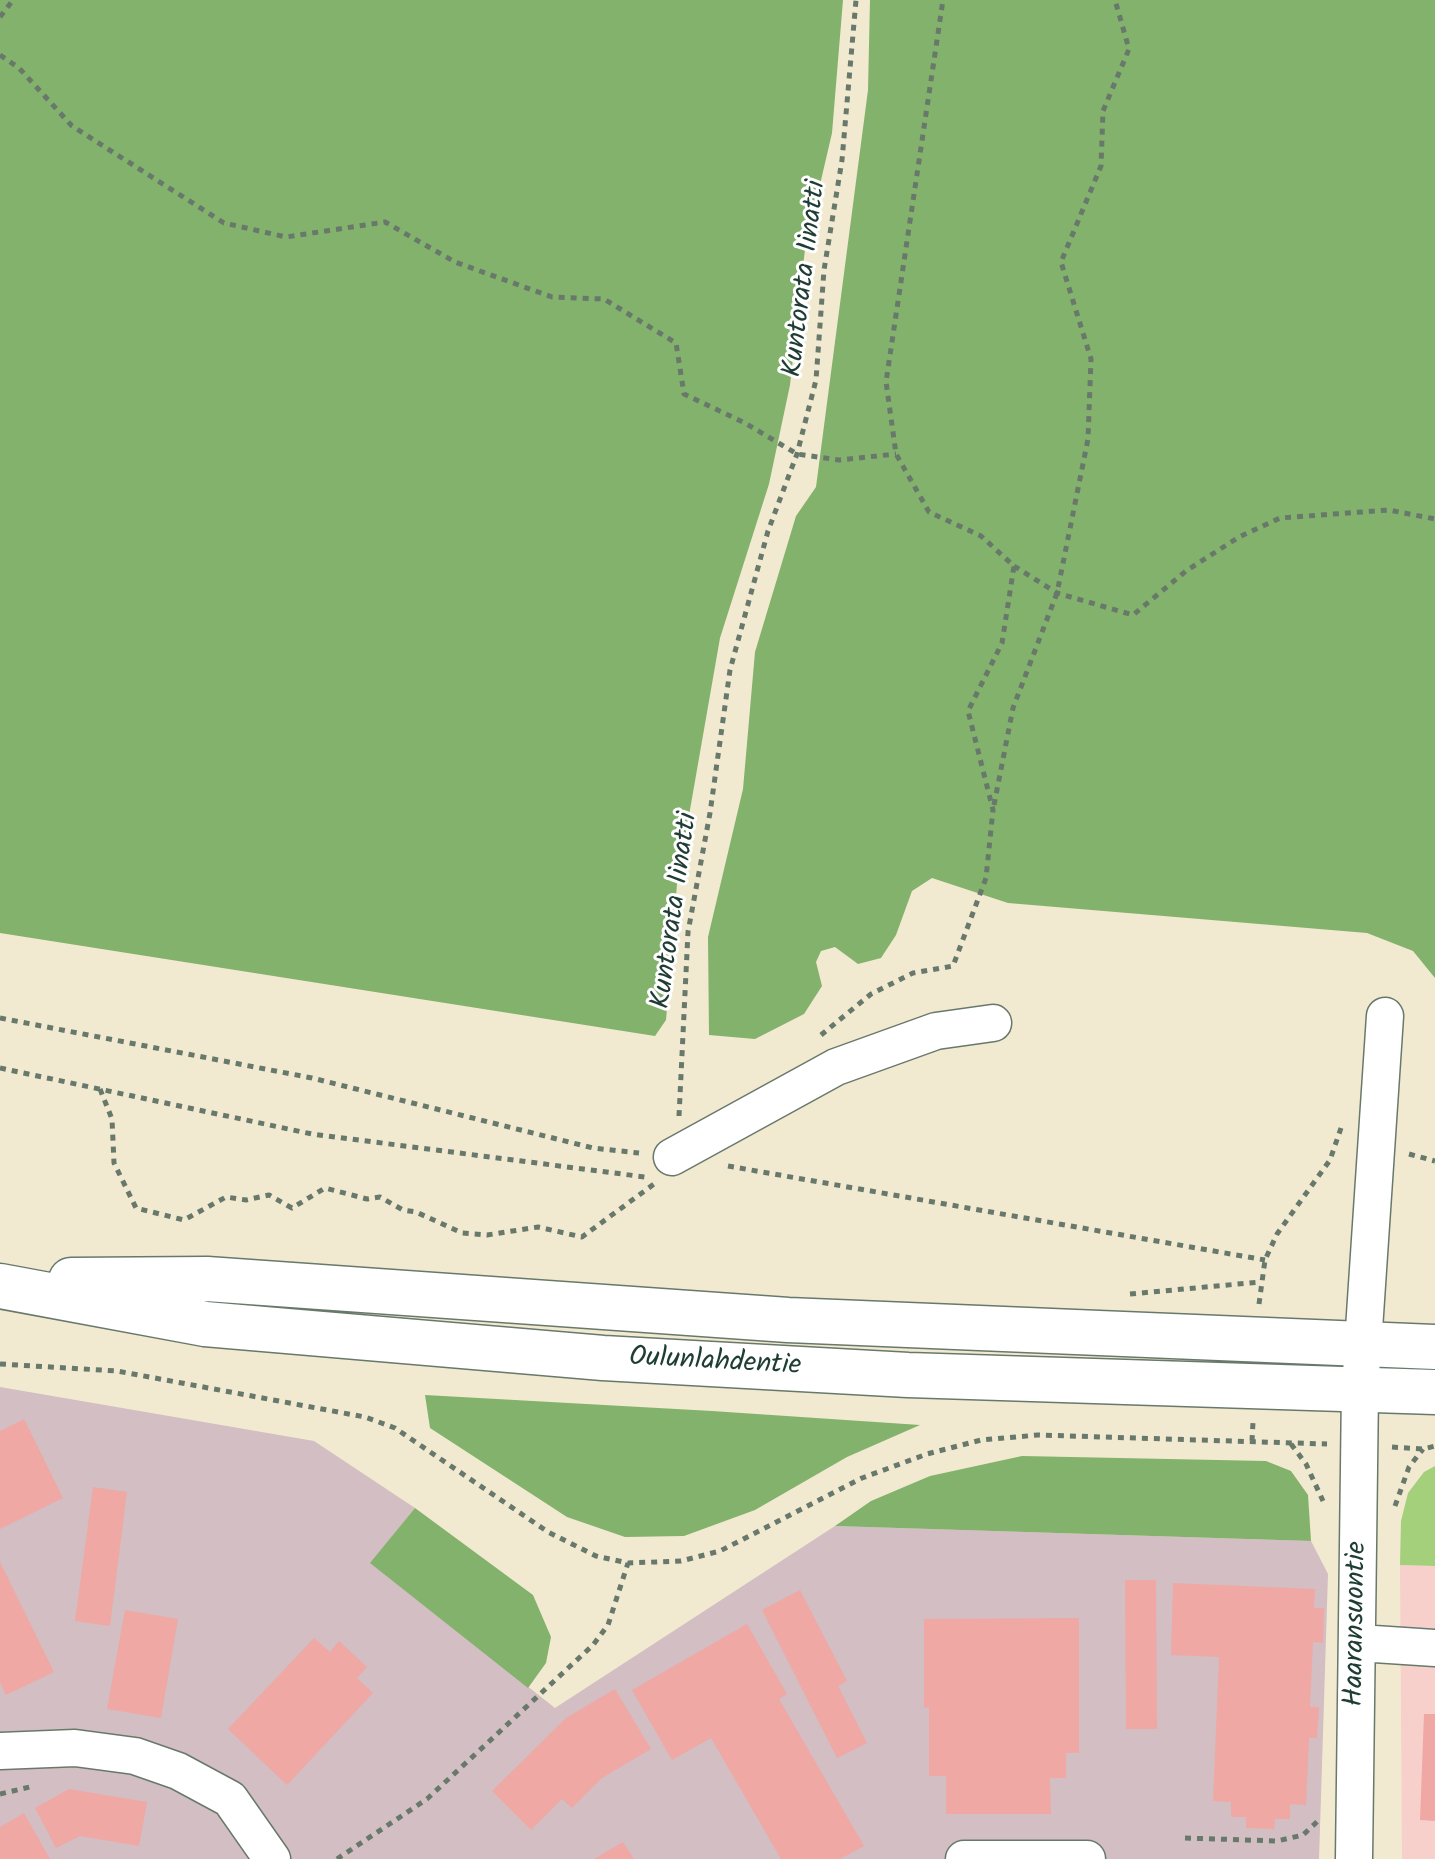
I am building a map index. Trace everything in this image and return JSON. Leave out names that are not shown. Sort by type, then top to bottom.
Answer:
[{"type":"main road","name":"Oulunlahdentie","points":[[0,1283],[207,1279],[788,1320],[1435,1347]]},
{"type":"main road","name":"Oulunlahdentie","points":[[0,1283],[205,1324],[603,1358],[908,1375],[1435,1392]]},
{"type":"street","name":"Haaransuontie","points":[[1354,1859],[1360,1389],[1385,1016]]},
{"type":"street","points":[[672,1157],[836,1067],[936,1031],[993,1023]]},
{"type":"street","points":[[1359,1643],[1435,1648]]},
{"type":"street","points":[[0,1751],[75,1748],[135,1756],[178,1771],[230,1799],[272,1859]]},
{"type":"street","points":[[964,1859],[1087,1859]]},
{"type":"path","points":[[0,17],[13,0]]},
{"type":"path","name":"Kuntorata Iinatti","points":[[672,1157],[681,1108],[688,932],[710,813],[730,670],[768,531],[797,454],[816,380],[824,270],[842,160],[856,0]]},
{"type":"path","points":[[943,0],[886,382],[896,454],[929,512],[981,536],[1014,566],[1057,593],[1133,615],[1186,571],[1239,537],[1280,518],[1389,510],[1435,519]]},
{"type":"path","points":[[810,1044],[871,994],[913,973],[953,966],[986,878],[993,810],[1013,708],[1057,593],[1088,439],[1091,359],[1061,262],[1101,166],[1103,111],[1129,49],[1115,0]]},
{"type":"path","points":[[0,55],[19,68],[72,126],[224,223],[286,237],[385,222],[455,262],[552,297],[604,299],[676,343],[684,394],[745,423],[797,454],[839,460],[896,454]]},
{"type":"path","points":[[993,810],[968,711],[1002,643],[1014,566]]},
{"type":"path","points":[[0,1018],[312,1078],[593,1148],[672,1157],[1265,1260]]},
{"type":"path","points":[[0,1068],[100,1089],[312,1134],[661,1179],[582,1237],[538,1227],[487,1235],[462,1233],[416,1212],[403,1210],[380,1197],[367,1199],[325,1188],[292,1208],[269,1195],[246,1200],[226,1197],[184,1220],[136,1208],[114,1163],[112,1119],[100,1089]]},
{"type":"path","points":[[1260,1282],[1265,1260],[1277,1234],[1330,1160],[1342,1118]]},
{"type":"path","points":[[0,1364],[117,1371],[365,1417],[395,1428],[548,1532],[596,1556],[628,1563],[681,1561],[720,1551],[862,1478],[927,1454],[981,1440],[1038,1435],[1423,1449],[1435,1446]]},
{"type":"path","points":[[337,1859],[427,1799],[593,1645],[608,1625],[628,1563]]},
{"type":"path","points":[[0,1794],[44,1783]]},
{"type":"path","points":[[1185,1838],[1277,1841],[1303,1835],[1325,1814]]},
{"type":"shaded area","points":[[0,1387],[314,1441],[415,1508],[371,1563],[555,1708],[835,1526],[1311,1541],[1328,1574],[1319,1859],[0,1859]]},
{"type":"shaded area","points":[[1400,1565],[1435,1566],[1435,1859],[1402,1859]]},
{"type":"green space","points":[[0,0],[843,0],[832,133],[805,249],[790,385],[769,484],[720,638],[677,884],[666,1020],[655,1036],[0,933]]},
{"type":"green space","points":[[870,0],[1435,0],[1435,978],[1413,951],[1367,933],[1008,903],[932,878],[912,891],[896,935],[881,958],[858,964],[835,947],[821,951],[816,962],[822,986],[804,1014],[755,1039],[709,1035],[708,937],[743,789],[755,652],[796,516],[816,487],[868,90]]},
{"type":"green space","points":[[425,1395],[920,1425],[847,1457],[755,1510],[684,1536],[625,1537],[567,1517],[430,1428]]},
{"type":"green space","points":[[1022,1456],[1266,1461],[1291,1471],[1308,1495],[1311,1541],[835,1526],[871,1501],[930,1476]]},
{"type":"green space","points":[[1435,1466],[1435,1566],[1400,1565],[1401,1521],[1408,1493],[1424,1472]]},
{"type":"green space","points":[[415,1508],[533,1595],[551,1637],[546,1663],[528,1688],[370,1563]]},
{"type":"building","points":[[24,1419],[63,1498],[0,1529],[0,1431]]},
{"type":"building","points":[[93,1487],[127,1492],[110,1626],[75,1621]]},
{"type":"building","points":[[0,1562],[54,1672],[6,1695],[0,1682]]},
{"type":"building","points":[[1125,1580],[1156,1580],[1157,1729],[1126,1729]]},
{"type":"building","points":[[1173,1583],[1315,1589],[1314,1608],[1324,1608],[1323,1643],[1313,1642],[1310,1707],[1319,1707],[1317,1738],[1309,1738],[1306,1805],[1290,1804],[1290,1819],[1275,1819],[1274,1829],[1246,1828],[1246,1817],[1231,1817],[1231,1802],[1213,1801],[1219,1657],[1171,1655]]},
{"type":"building","points":[[800,1590],[847,1681],[838,1686],[867,1743],[837,1758],[762,1610]]},
{"type":"building","points":[[125,1610],[178,1619],[161,1718],[107,1709]]},
{"type":"building","points":[[1079,1618],[1079,1753],[1066,1753],[1066,1778],[1050,1778],[1051,1814],[946,1814],[946,1776],[929,1776],[929,1707],[924,1708],[924,1619]]},
{"type":"building","points":[[747,1624],[787,1694],[779,1699],[864,1846],[840,1859],[781,1859],[711,1738],[672,1760],[632,1690]]},
{"type":"building","points":[[314,1638],[330,1652],[339,1641],[367,1667],[357,1678],[373,1693],[287,1785],[228,1729]]},
{"type":"building","points":[[615,1689],[651,1749],[602,1778],[572,1808],[562,1799],[531,1830],[492,1791],[566,1718]]},
{"type":"building","points":[[1424,1714],[1435,1714],[1435,1821],[1420,1820]]},
{"type":"building","points":[[69,1789],[147,1802],[139,1846],[80,1836],[56,1848],[35,1808]]},
{"type":"building","points":[[24,1813],[50,1859],[0,1859],[0,1827]]},
{"type":"building","points":[[623,1842],[634,1859],[594,1859]]}]
